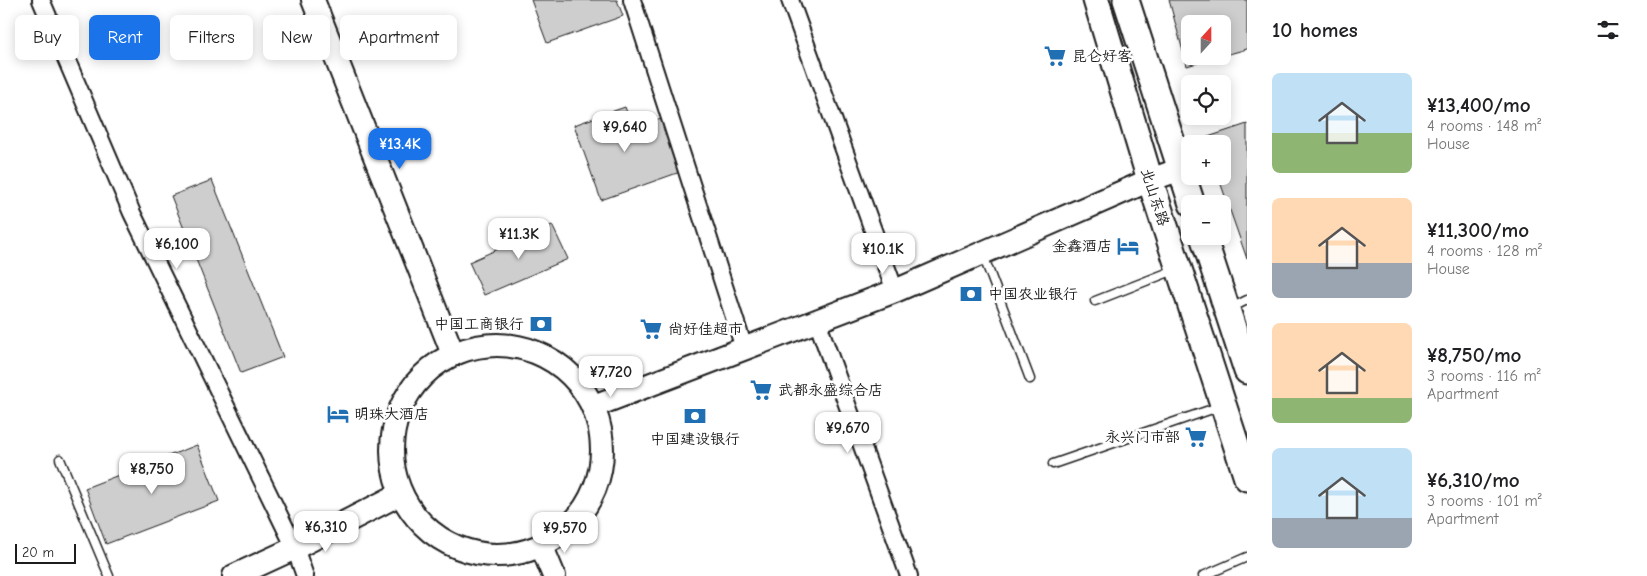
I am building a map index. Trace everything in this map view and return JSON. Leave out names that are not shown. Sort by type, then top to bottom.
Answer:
[{"type":"main road","name":"北山东路","points":[[1096,0],[1150,180],[1247,478]]},
{"type":"main road","points":[[1126,0],[1181,169]]},
{"type":"main road","points":[[1207,245],[1237,305],[1247,371]]},
{"type":"street","points":[[41,0],[132,213],[295,548],[305,576]]},
{"type":"street","points":[[313,0],[453,354]]},
{"type":"street","points":[[632,0],[744,348]]},
{"type":"street","points":[[790,0],[895,291]]},
{"type":"street","points":[[594,406],[895,291],[1150,180],[1181,169]]},
{"type":"street","points":[[817,321],[909,576]]},
{"type":"street","points":[[493,344],[534,351],[570,372],[594,406],[604,446],[598,488],[576,523],[542,547],[501,557],[460,550],[425,528],[400,494],[391,454],[397,413],[419,378],[453,354],[493,344]]},
{"type":"street","points":[[234,576],[295,548],[400,494]]},
{"type":"street","points":[[542,547],[554,576]]},
{"type":"lane","points":[[982,253],[1030,379]]},
{"type":"lane","points":[[1095,301],[1179,268]]},
{"type":"lane","points":[[1053,464],[1223,405]]},
{"type":"lane","points":[[60,459],[109,576]]},
{"type":"lane","points":[[1203,576],[1247,557]]},
{"type":"building","points":[[531,0],[617,0],[623,16],[547,43]]},
{"type":"building","points":[[1169,0],[1247,0],[1247,49],[1231,53],[1231,15],[1181,15],[1181,44]]},
{"type":"building","points":[[625,107],[633,129],[661,119],[680,172],[601,200],[574,125]]},
{"type":"building","points":[[1247,124],[1247,259],[1231,213],[1231,195],[1225,195],[1221,185],[1231,185],[1231,135],[1214,135]]},
{"type":"building","points":[[212,180],[283,357],[241,373],[171,196]]},
{"type":"building","points":[[552,225],[568,259],[484,295],[469,262]]},
{"type":"building","points":[[197,445],[219,501],[106,544],[85,488]]},
{"type":"place","name":"昆仑好客","points":[[1055,56]]},
{"type":"place","name":"金鑫酒店","points":[[1128,246]]},
{"type":"place","name":"中国农业银行","points":[[971,294]]},
{"type":"place","name":"中国工商银行","points":[[541,324]]},
{"type":"place","name":"尚好佳超市","points":[[651,329]]},
{"type":"place","name":"武都永盛综合店","points":[[761,390]]},
{"type":"place","name":"明珠大酒店","points":[[338,414]]},
{"type":"place","name":"中国建设银行","points":[[695,416]]},
{"type":"place","name":"永兴门市部","points":[[1196,437]]}]
